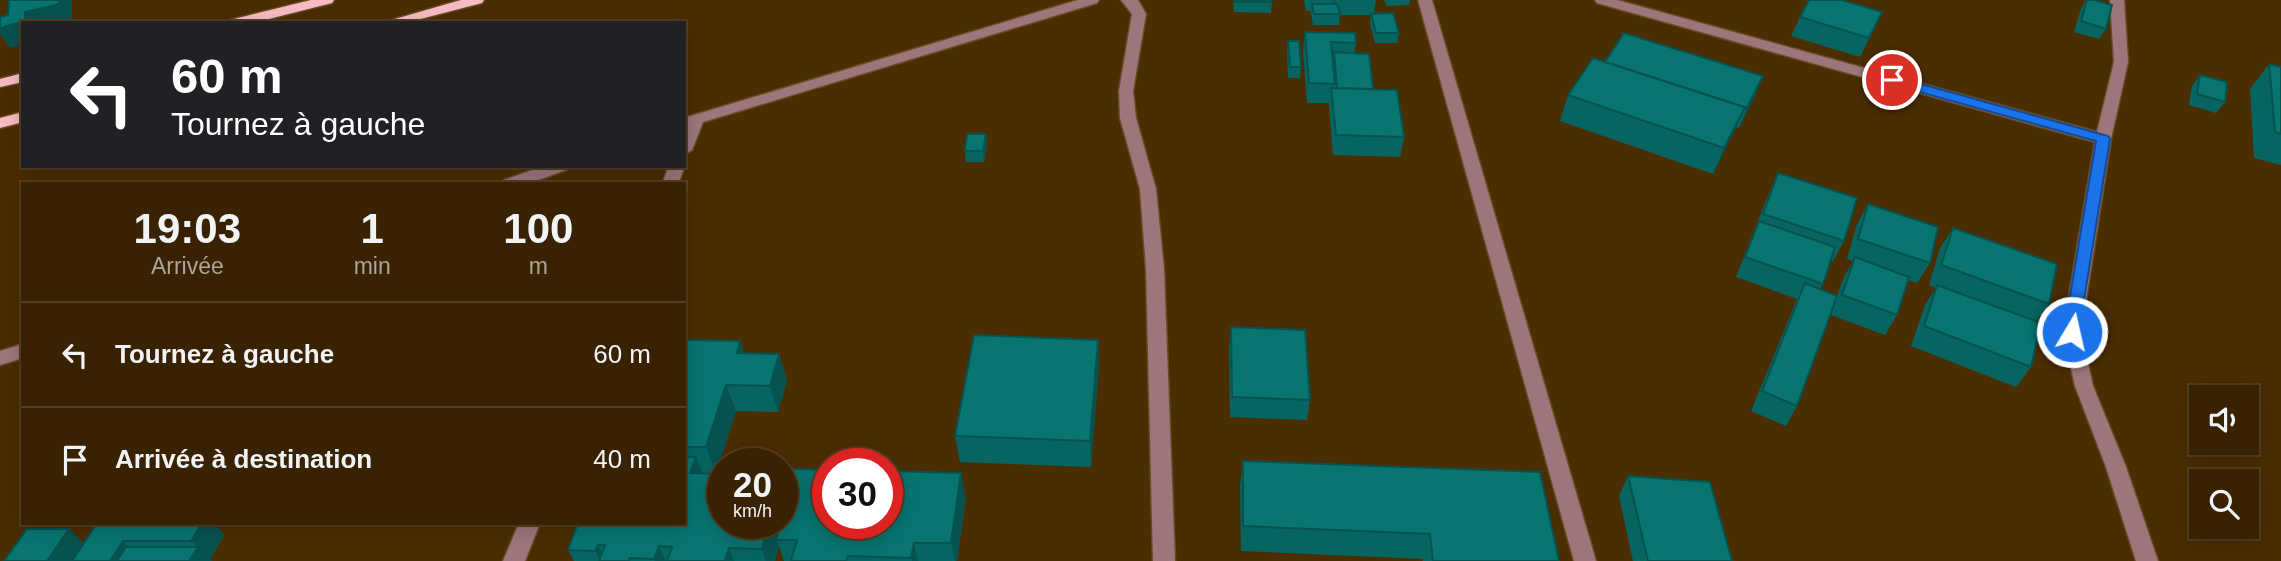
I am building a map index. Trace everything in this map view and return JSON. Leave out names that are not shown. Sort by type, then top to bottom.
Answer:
[{"type":"main road","points":[[243,21],[327,0]]},
{"type":"main road","points":[[396,21],[477,0]]},
{"type":"main road","points":[[0,83],[21,78]]},
{"type":"main road","points":[[0,122],[21,117]]},
{"type":"street","points":[[686,142],[691,121],[1092,0]]},
{"type":"street","points":[[1128,0],[1132,1],[1139,14],[1126,91],[1128,118],[1148,189],[1154,256],[1164,561]]},
{"type":"street","points":[[1425,0],[1585,561]]},
{"type":"street","points":[[1602,0],[2103,139]]},
{"type":"street","points":[[2117,0],[2120,62],[2103,139],[2072,332],[2084,386],[2116,467],[2147,561]]},
{"type":"street","points":[[516,182],[555,168]]},
{"type":"street","points":[[0,358],[21,352]]},
{"type":"street","points":[[514,561],[529,525]]},
{"type":"building","points":[[9,0],[59,0],[59,4],[25,12],[25,21],[0,28],[0,17],[8,15]]},
{"type":"building","points":[[1272,0],[1272,2],[1234,2]]},
{"type":"building","points":[[1809,0],[1842,0],[1882,12],[1869,38],[1800,17]]},
{"type":"building","points":[[2087,0],[2112,5],[2106,29],[2081,21]]},
{"type":"building","points":[[1312,4],[1337,4],[1340,14],[1314,14]]},
{"type":"building","points":[[1393,13],[1399,33],[1376,33],[1371,14]]},
{"type":"building","points":[[1305,32],[1355,33],[1356,43],[1331,42],[1335,84],[1309,83]]},
{"type":"building","points":[[1624,33],[1763,76],[1747,108],[1605,62]]},
{"type":"building","points":[[1288,41],[1299,41],[1301,67],[1290,67]]},
{"type":"building","points":[[1334,52],[1369,54],[1373,89],[1337,88]]},
{"type":"building","points":[[1593,58],[1745,107],[1724,148],[1568,95]]},
{"type":"building","points":[[2269,64],[2281,67],[2281,134],[2275,132]]},
{"type":"building","points":[[2200,75],[2227,82],[2225,102],[2197,94]]},
{"type":"building","points":[[1331,88],[1397,90],[1404,137],[1336,135]]},
{"type":"building","points":[[967,134],[986,134],[983,151],[965,151]]},
{"type":"building","points":[[1778,173],[1857,198],[1844,241],[1763,214]]},
{"type":"building","points":[[1868,204],[1938,227],[1930,263],[1858,239]]},
{"type":"building","points":[[1759,221],[1835,247],[1823,284],[1745,257]]},
{"type":"building","points":[[1953,228],[2057,264],[2049,304],[1941,265]]},
{"type":"building","points":[[1855,257],[1909,277],[1897,315],[1842,295]]},
{"type":"building","points":[[1805,283],[1837,296],[1797,406],[1762,391]]},
{"type":"building","points":[[1937,285],[2041,323],[2031,367],[1924,326]]},
{"type":"building","points":[[1231,327],[1305,330],[1310,400],[1232,397]]},
{"type":"building","points":[[974,335],[1098,340],[1090,441],[955,436]]},
{"type":"building","points":[[686,340],[740,341],[737,353],[779,354],[770,386],[726,385],[706,447],[686,447]]},
{"type":"building","points":[[686,457],[696,457],[690,473],[707,474],[707,539],[765,539],[762,549],[729,548],[725,561],[667,561],[672,547],[659,546],[654,559],[630,558],[629,561],[599,561],[605,545],[598,545],[595,551],[568,550],[577,525],[686,525]]},
{"type":"building","points":[[1243,461],[1540,472],[1559,561],[1433,561],[1430,534],[1243,526]]},
{"type":"building","points":[[798,469],[812,470],[812,539],[903,539],[903,471],[961,473],[951,543],[914,543],[911,558],[848,556],[846,561],[791,561],[797,540],[776,540],[798,539]]},
{"type":"building","points":[[1628,476],[1710,482],[1732,561],[1648,561]]},
{"type":"building","points":[[96,525],[201,525],[191,541],[123,541],[110,561],[72,561]]},
{"type":"building","points":[[27,529],[69,529],[47,561],[4,561]]},
{"type":"building","points":[[126,547],[198,547],[189,561],[117,561]]},
{"type":"route","points":[[1892,80],[2103,139],[2072,332]]}]
